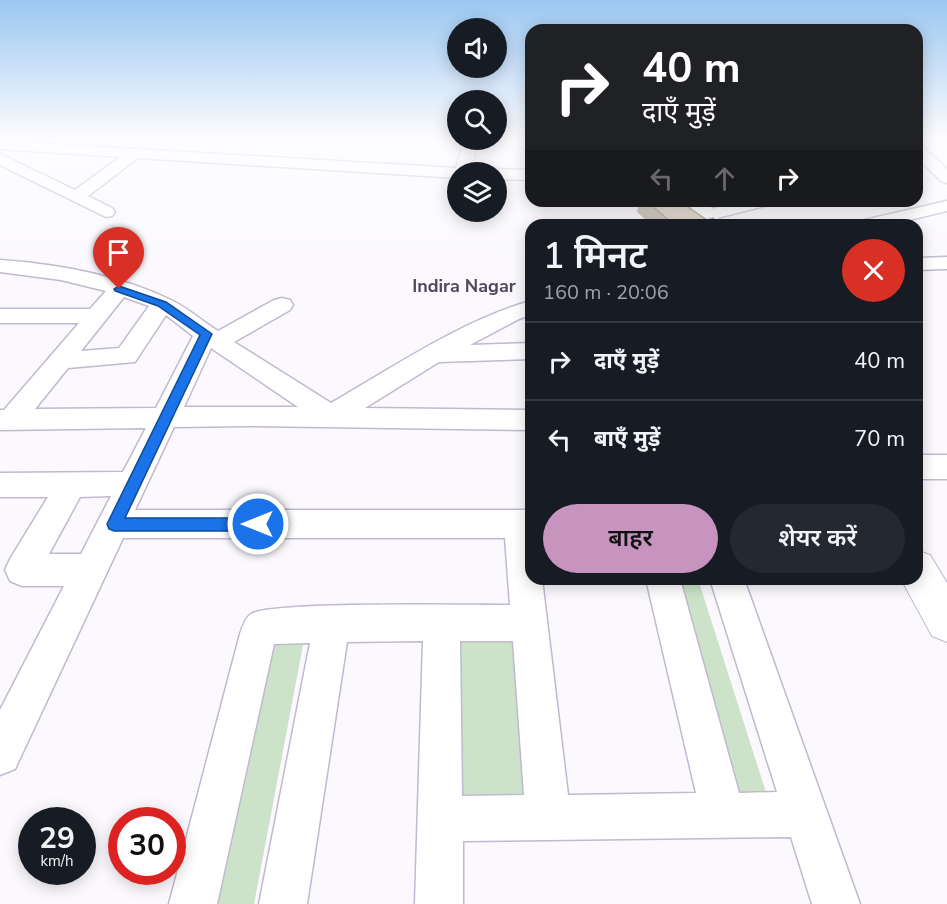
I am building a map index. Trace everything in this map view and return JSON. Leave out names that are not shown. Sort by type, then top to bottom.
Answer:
[{"type":"street","points":[[44,181],[106,212]]},
{"type":"street","points":[[76,197],[97,181]]},
{"type":"street","points":[[896,219],[947,206]]},
{"type":"street","points":[[704,214],[736,207]]},
{"type":"street","points":[[923,264],[947,263]]},
{"type":"street","points":[[0,266],[43,269],[119,289],[162,304],[331,416]]},
{"type":"street","points":[[5,420],[60,360],[119,289]]},
{"type":"street","points":[[60,360],[126,356],[162,304]]},
{"type":"street","points":[[0,754],[10,716],[92,570],[166,416],[211,338],[282,304]]},
{"type":"street","points":[[331,416],[434,354],[512,314],[525,310]]},
{"type":"street","points":[[4,320],[97,316]]},
{"type":"street","points":[[434,354],[525,351]]},
{"type":"street","points":[[248,416],[258,386]]},
{"type":"street","points":[[5,420],[166,416],[525,420]]},
{"type":"street","points":[[923,467],[947,467]]},
{"type":"street","points":[[72,484],[22,570],[92,570]]},
{"type":"street","points":[[0,485],[134,484]]},
{"type":"street","points":[[114,524],[525,524]]},
{"type":"street","points":[[923,580],[947,621]]},
{"type":"street","points":[[528,585],[548,818]]},
{"type":"street","points":[[665,585],[723,815]]},
{"type":"street","points":[[729,585],[836,904]]},
{"type":"street","points":[[193,904],[258,634],[263,627],[333,624],[530,623]]},
{"type":"street","points":[[284,904],[333,624]]},
{"type":"street","points":[[439,904],[442,625]]},
{"type":"street","points":[[440,819],[806,814]]},
{"type":"green space","points":[[647,585],[700,585],[772,811],[705,813]]},
{"type":"green space","points":[[522,637],[536,813],[439,815],[442,638]]},
{"type":"green space","points":[[304,640],[254,904],[176,904],[181,885],[186,885],[186,866],[245,641]]},
{"type":"building","points":[[654,207],[688,207],[706,219],[667,219]]},
{"type":"district","name":"Indira Nagar","points":[[464,286]]},
{"type":"route","points":[[119,289],[162,304],[206,334],[114,524],[258,524]]}]
